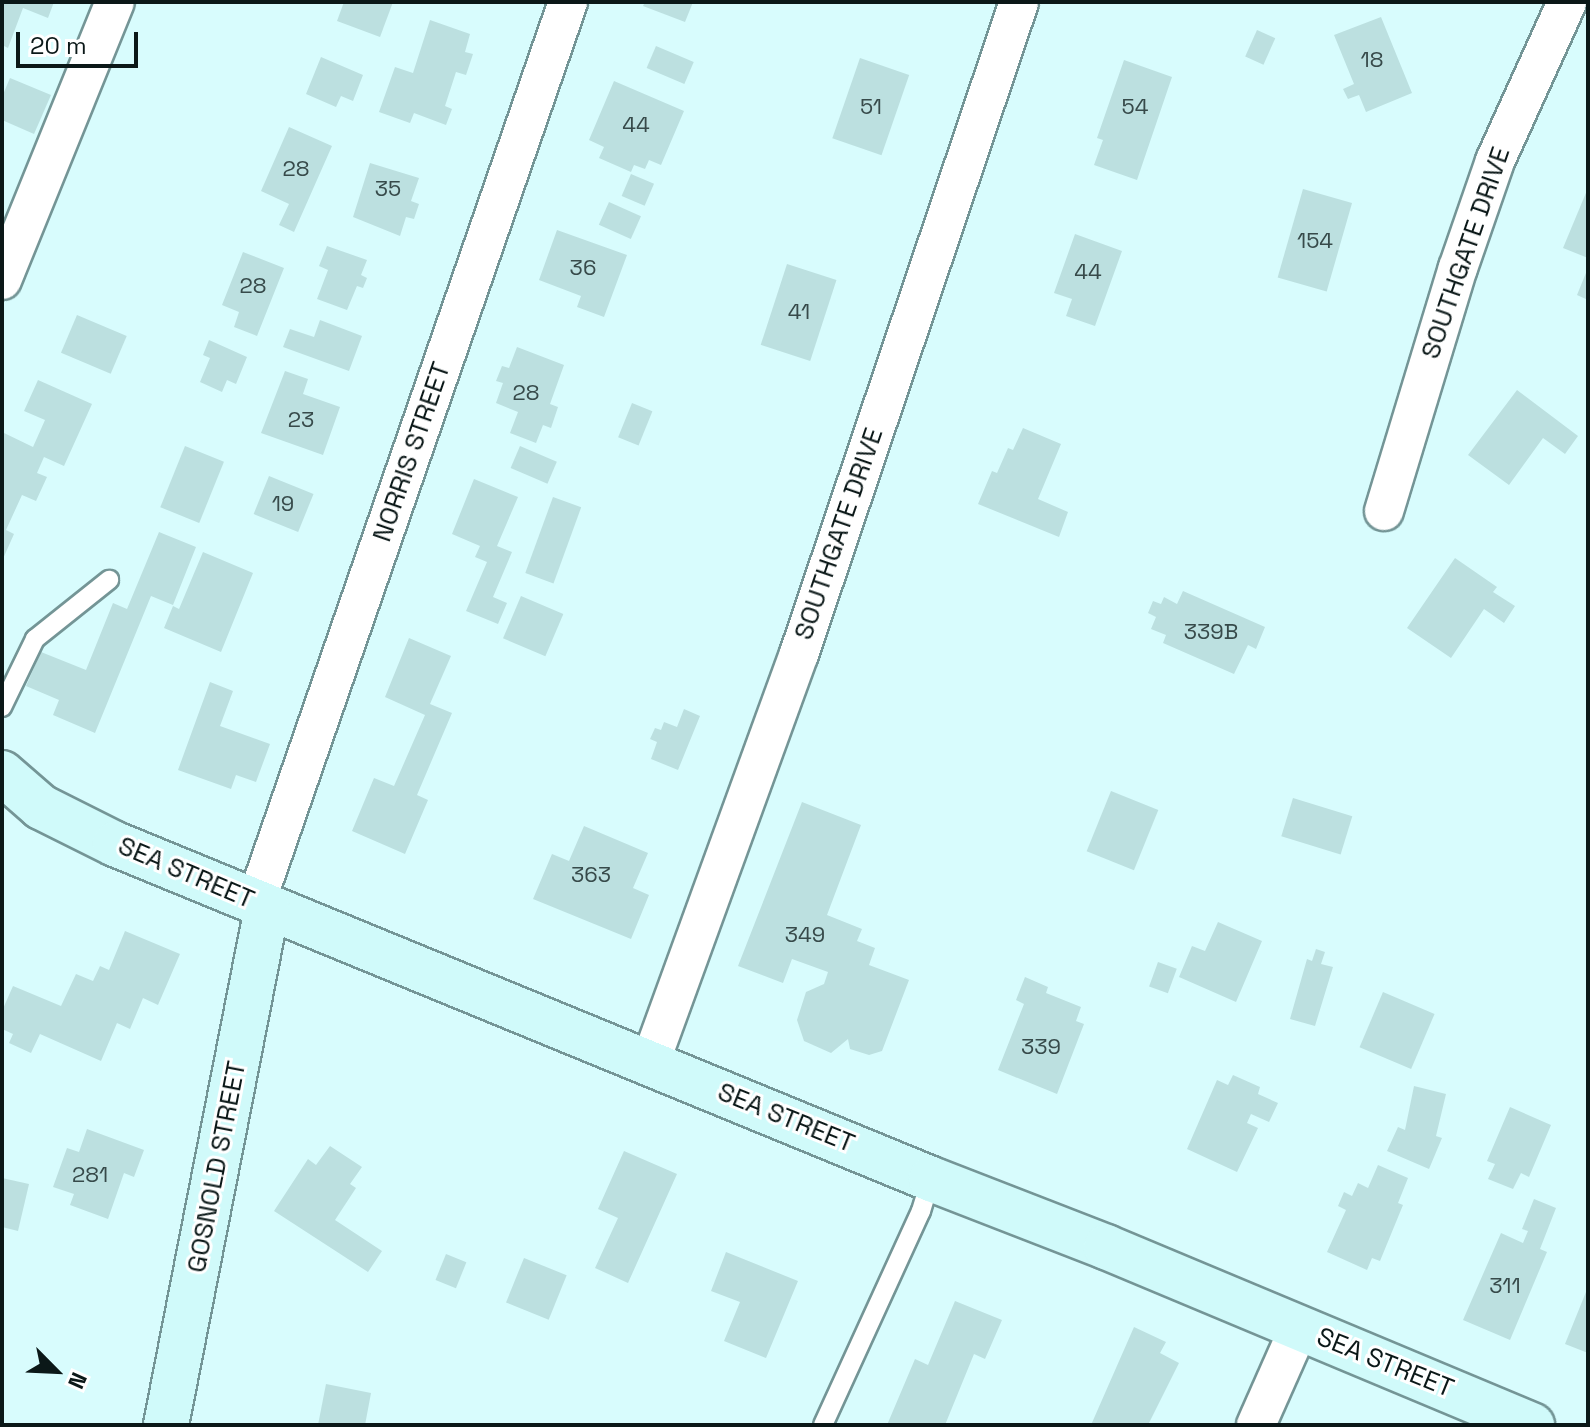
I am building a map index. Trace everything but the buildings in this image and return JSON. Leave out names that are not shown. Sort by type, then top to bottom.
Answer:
[{"type":"street","points":[[2,280],[115,2]]},
{"type":"street","name":"NORRIS STREET","points":[[262,905],[568,2]]},
{"type":"street","name":"SOUTHGATE DRIVE","points":[[650,1063],[799,654],[1019,2]]},
{"type":"street","name":"SOUTHGATE DRIVE","points":[[1384,511],[1490,174],[1563,3]]},
{"type":"street","name":"SEA STREET","points":[[2,773],[41,807],[115,844],[1299,1328],[1470,1406],[1532,1425]]},
{"type":"street","name":"GOSNOLD STREET","points":[[166,1425],[262,905]]},
{"type":"street","points":[[1256,1425],[1299,1328]]},
{"type":"lane","points":[[2,707],[35,639],[109,580]]},
{"type":"lane","points":[[823,1425],[921,1211],[931,1179]]}]
